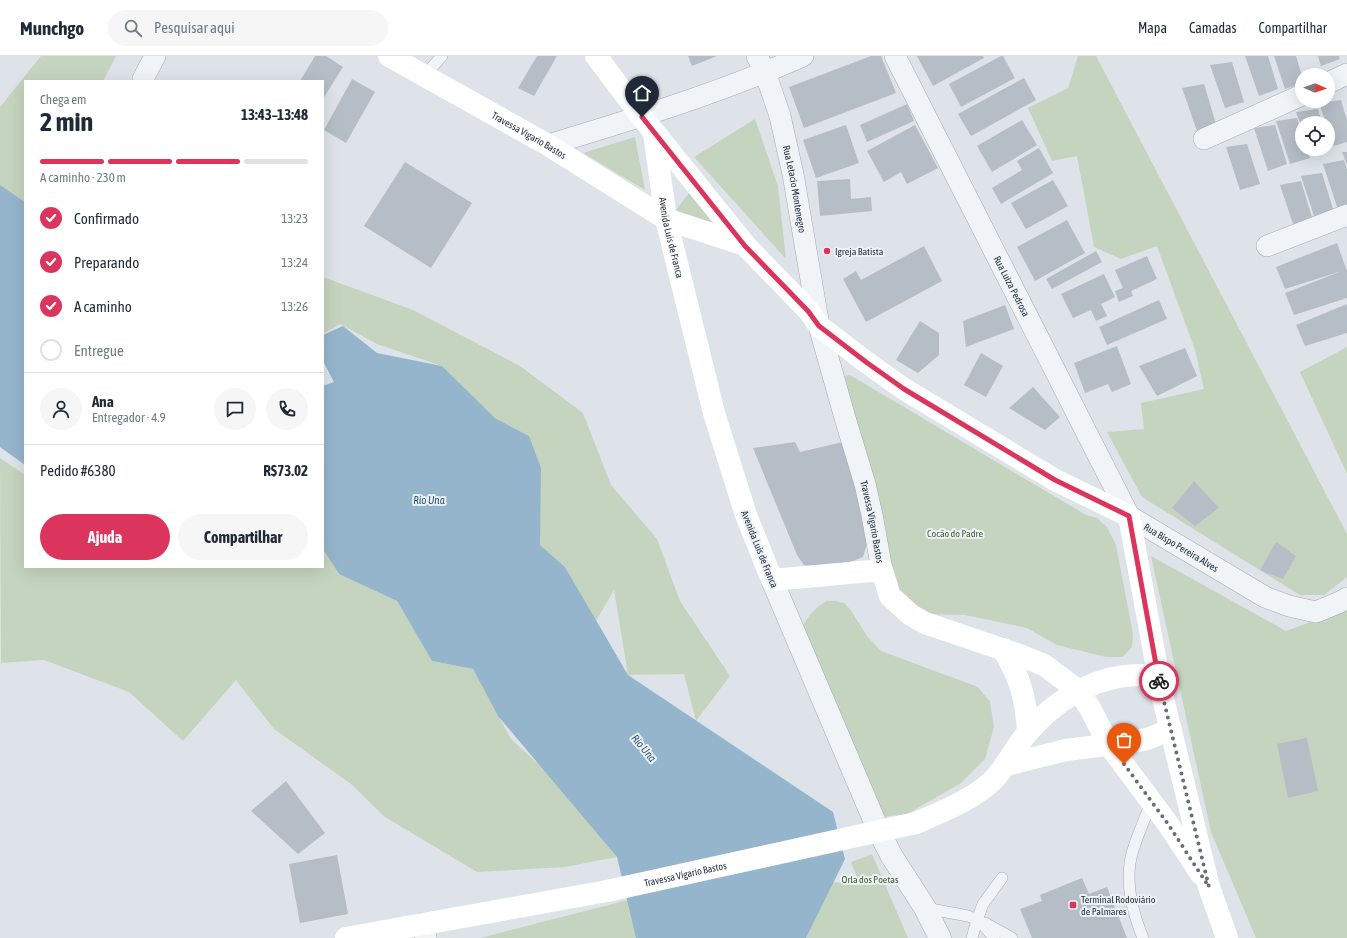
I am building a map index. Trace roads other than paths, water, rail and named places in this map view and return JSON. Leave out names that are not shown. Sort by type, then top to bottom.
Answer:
[{"type":"main road","name":"Travessa Vigario Bastos","points":[[389,56],[548,146],[666,219],[745,246]]},
{"type":"main road","name":"Rua Bispo Pereira Alves","points":[[596,56],[648,125],[745,246],[808,311],[819,326],[904,389],[1055,480],[1129,516]]},
{"type":"main road","name":"Avenida Luis de Franca","points":[[648,125],[666,219],[714,412],[746,515],[772,580]]},
{"type":"main road","points":[[1129,516],[1158,674],[1209,887],[1227,938]]},
{"type":"main road","name":"Travessa Vigario Bastos","points":[[882,570],[890,596],[911,615],[925,622],[1044,665],[1079,691]]},
{"type":"main road","points":[[772,580],[882,570]]},
{"type":"main road","points":[[1003,649],[1014,668],[1021,687],[1027,716],[1028,731]]},
{"type":"main road","name":"Travessa Vigario Bastos","points":[[346,938],[425,931],[916,823],[954,806],[976,794],[995,779],[1028,731],[1066,698],[1107,680],[1158,674]]},
{"type":"main road","points":[[1079,691],[1091,710],[1109,745],[1168,824],[1209,887]]},
{"type":"main road","points":[[1006,765],[1066,750],[1124,743],[1150,738],[1171,729]]},
{"type":"street","points":[[142,79],[155,56]]},
{"type":"street","points":[[548,146],[648,125],[761,64],[803,56]]},
{"type":"street","name":"Rua Luiza Pedrosa","points":[[895,56],[1129,516]]},
{"type":"street","name":"Rua Letacio Montenegro","points":[[761,64],[780,116],[793,174],[819,326]]},
{"type":"street","points":[[1335,80],[1347,74]]},
{"type":"street","points":[[1204,139],[1295,98]]},
{"type":"street","points":[[1267,246],[1347,215]]},
{"type":"street","name":"Travessa Vigario Bastos","points":[[819,326],[844,418],[865,484],[882,570]]},
{"type":"street","name":"Rua Bispo Pereira Alves","points":[[1129,516],[1265,597],[1289,606],[1316,612],[1347,598]]},
{"type":"street","name":"Avenida Luis de Franca","points":[[772,580],[877,827],[891,855],[925,908],[940,938]]},
{"type":"lane","points":[[424,76],[442,56]]},
{"type":"lane","points":[[1143,938],[1132,905],[1129,874],[1133,850],[1151,803]]},
{"type":"lane","points":[[972,938],[983,904],[1002,878]]},
{"type":"lane","points":[[925,908],[968,916],[1012,938]]},
{"type":"lane","points":[[978,920],[994,938]]},
{"type":"water","points":[[0,185],[24,201],[24,464],[0,447]]},
{"type":"water","name":"Rio Una","points":[[343,326],[377,353],[442,366],[495,418],[529,436],[541,468],[540,545],[565,567],[628,675],[833,812],[845,859],[806,938],[636,938],[617,857],[498,716],[473,669],[432,661],[397,601],[339,574],[324,551],[324,386],[334,382],[324,363],[324,335]]},
{"type":"place","name":"Igreja Batista","points":[[827,251]]},
{"type":"place","name":"Terminal Rodoviário de Palmares","points":[[1073,905]]},
{"type":"park label","name":"Cocão do Padre","points":[[955,533]]},
{"type":"park label","name":"Orla dos Poetas","points":[[870,879]]}]
